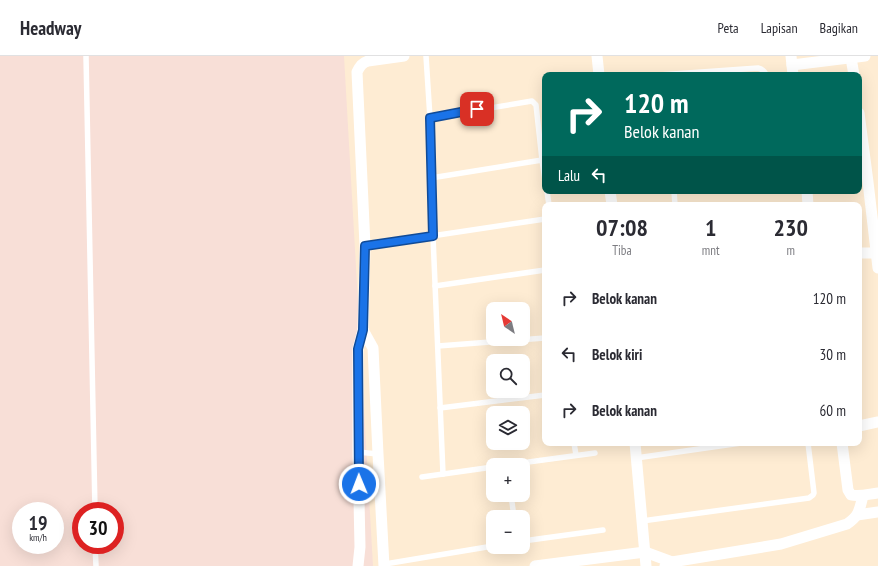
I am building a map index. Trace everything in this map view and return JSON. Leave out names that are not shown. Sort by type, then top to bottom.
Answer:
[{"type":"street","points":[[358,566],[360,547],[358,349],[363,330],[365,246],[357,72],[360,67],[360,59],[368,61],[404,56]]},
{"type":"street","points":[[597,56],[599,72]]},
{"type":"street","points":[[792,65],[865,56]]},
{"type":"street","points":[[852,58],[854,72]]},
{"type":"street","points":[[862,128],[873,181],[878,268]]},
{"type":"street","points":[[862,253],[876,253]]},
{"type":"street","points":[[363,330],[373,348],[384,565]]},
{"type":"street","points":[[862,425],[878,422]]},
{"type":"street","points":[[635,446],[646,566]]},
{"type":"street","points":[[842,446],[848,490],[851,495],[863,496],[878,493]]},
{"type":"street","points":[[535,566],[645,552],[669,564],[781,544],[847,524],[858,515],[863,496]]},
{"type":"street","points":[[858,515],[878,512]]},
{"type":"lane","points":[[86,56],[95,502]]},
{"type":"lane","points":[[426,56],[430,118],[433,236],[443,474]]},
{"type":"lane","points":[[703,72],[758,68],[765,72]]},
{"type":"lane","points":[[430,118],[532,101],[536,105],[542,160],[432,178]]},
{"type":"lane","points":[[365,246],[542,219]]},
{"type":"lane","points":[[435,286],[542,270]]},
{"type":"lane","points":[[438,346],[542,338]]},
{"type":"lane","points":[[440,408],[542,395]]},
{"type":"lane","points":[[574,446],[576,455]]},
{"type":"lane","points":[[636,458],[699,446]]},
{"type":"lane","points":[[642,521],[809,498],[814,493],[808,446]]},
{"type":"lane","points":[[358,452],[378,454]]},
{"type":"lane","points":[[530,462],[594,453]]},
{"type":"lane","points":[[422,477],[486,468]]},
{"type":"lane","points":[[530,540],[603,530]]},
{"type":"lane","points":[[384,565],[486,547]]},
{"type":"lane","points":[[95,554],[96,566]]},
{"type":"shaded area","points":[[0,56],[344,56],[373,566],[0,566]]},
{"type":"route","points":[[359,484],[358,349],[363,330],[365,246],[433,236],[430,118],[477,109]]}]
